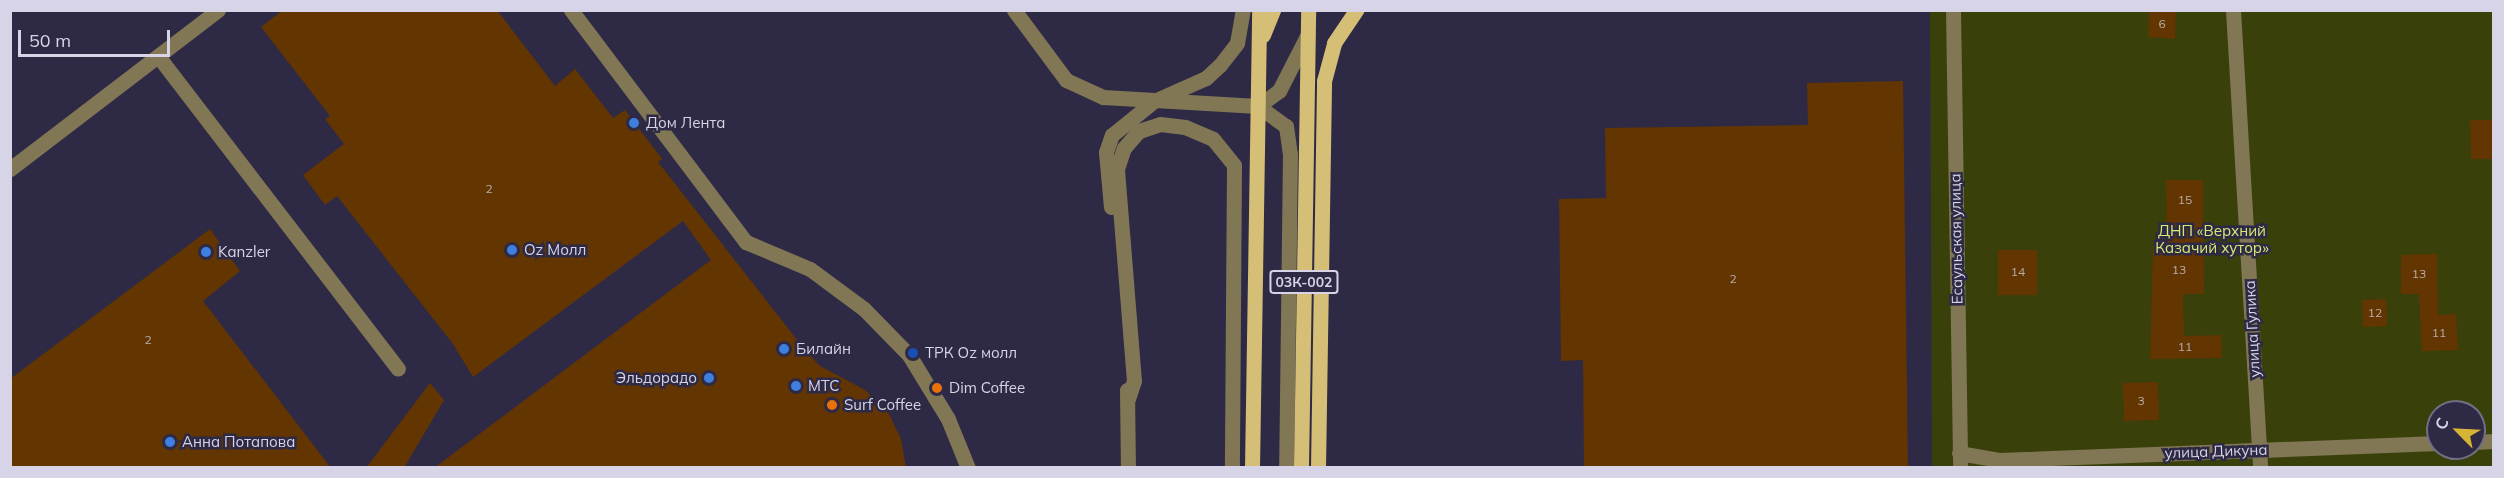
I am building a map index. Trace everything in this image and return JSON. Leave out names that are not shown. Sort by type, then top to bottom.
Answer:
[{"type":"main road","name":"03К-002","points":[[1252,468],[1259,10]]},
{"type":"main road","points":[[1259,45],[1273,10]]},
{"type":"main road","name":"03К-002","points":[[1301,468],[1308,10]]},
{"type":"main road","points":[[1318,468],[1324,81],[1334,43],[1356,10]]},
{"type":"street","points":[[10,169],[218,10]]},
{"type":"street","points":[[571,10],[746,242],[810,269],[864,309],[909,355],[948,418],[968,468]]},
{"type":"street","points":[[1014,10],[1066,80],[1103,97],[1258,106],[1286,126],[1290,154],[1286,468]]},
{"type":"street","points":[[1128,468],[1128,399],[1122,298],[1106,152],[1112,135],[1154,101],[1197,83],[1221,64],[1237,43],[1243,10]]},
{"type":"street","name":"Есаульская улица","points":[[1953,10],[1959,460]]},
{"type":"street","name":"улица Гулика","points":[[2233,10],[2260,468]]},
{"type":"street","points":[[1258,106],[1279,91],[1308,34]]},
{"type":"street","points":[[158,56],[398,369]]},
{"type":"street","points":[[1128,399],[1134,381],[1117,169],[1124,148],[1139,131],[1160,124],[1185,127],[1213,139],[1234,165],[1232,468]]},
{"type":"street","name":"улица Дикуна","points":[[1959,460],[2426,443]]},
{"type":"green space","name":"ДНП «Верхний Казачий хутор»","points":[[1930,11],[2493,11],[2493,467],[1932,467]]},
{"type":"building","name":"Oz Молл","points":[[283,10],[497,10],[555,86],[575,69],[613,118],[625,110],[662,159],[658,162],[805,350],[820,366],[865,390],[889,414],[901,439],[906,468],[434,468],[711,260],[683,221],[473,377],[453,344],[337,196],[325,205],[303,175],[344,144],[325,119],[330,116],[261,27]]},
{"type":"building","points":[[2149,10],[2176,10],[2175,39],[2148,37]]},
{"type":"building","points":[[1903,81],[1908,468],[1584,468],[1583,360],[1561,361],[1559,199],[1606,198],[1605,128],[1808,125],[1807,83]]},
{"type":"building","points":[[2470,120],[2493,120],[2493,159],[2471,159]]},
{"type":"building","points":[[2166,180],[2203,180],[2204,294],[2183,294],[2184,336],[2221,335],[2222,358],[2150,359],[2153,246],[2167,246]]},
{"type":"building","points":[[210,229],[240,271],[203,301],[331,468],[10,468],[10,379]]},
{"type":"building","points":[[1998,250],[2037,250],[2037,295],[1998,295]]},
{"type":"building","points":[[2437,254],[2438,315],[2456,314],[2458,350],[2422,351],[2419,294],[2401,294],[2401,255]]},
{"type":"building","points":[[2386,299],[2387,326],[2363,327],[2362,300]]},
{"type":"building","points":[[2158,382],[2159,420],[2124,421],[2123,383]]},
{"type":"building","points":[[430,383],[444,400],[404,468],[366,468]]},
{"type":"place","name":"Дом Лента","points":[[634,123]]},
{"type":"place","name":"Oz Молл","points":[[512,250]]},
{"type":"place","name":"Kanzler","points":[[206,252]]},
{"type":"place","name":"Билайн","points":[[784,349]]},
{"type":"place","name":"ТРК Oz молл","points":[[913,353]]},
{"type":"place","name":"Эльдорадо","points":[[709,378]]},
{"type":"place","name":"МТС","points":[[796,386]]},
{"type":"place","name":"Dim Coffee","points":[[937,388]]},
{"type":"place","name":"Surf Coffee","points":[[832,405]]},
{"type":"place","name":"Анна Потапова","points":[[170,442]]}]
